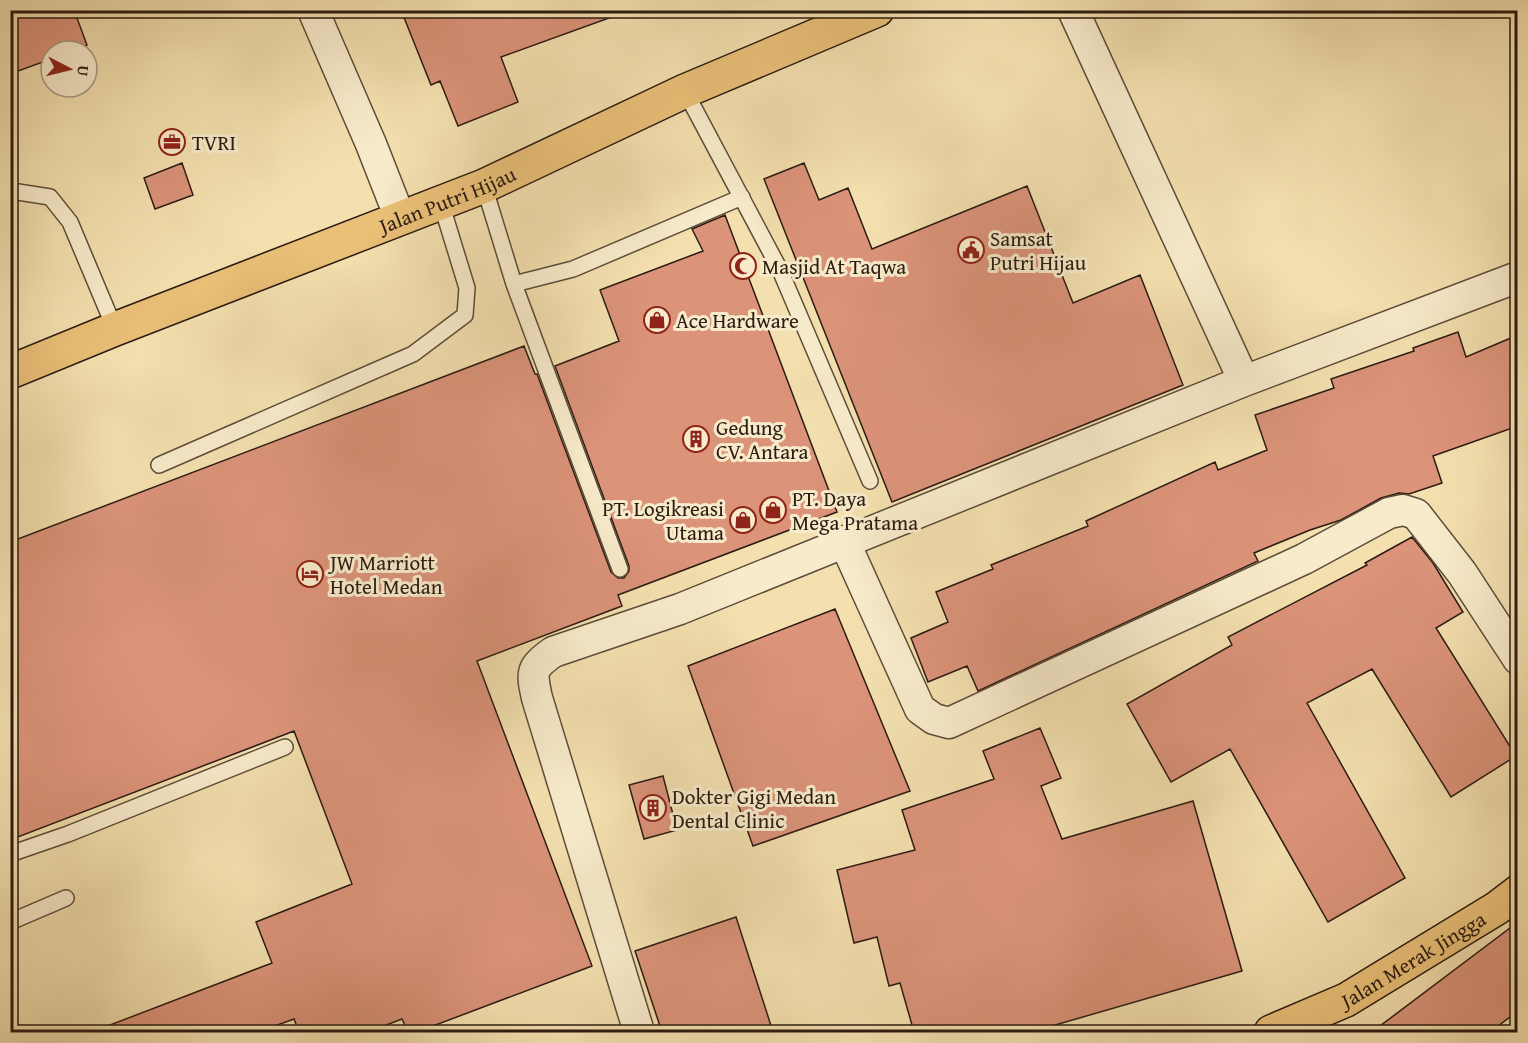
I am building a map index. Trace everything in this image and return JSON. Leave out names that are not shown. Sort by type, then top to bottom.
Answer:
[{"type":"main road","name":"Jalan Putri Hijau","points":[[10,372],[484,186],[685,91],[877,10]]},
{"type":"main road","name":"Jalan Merak Jingga","points":[[1271,1032],[1346,1000],[1497,908],[1518,892]]},
{"type":"street","points":[[313,10],[371,144],[400,218]]},
{"type":"street","points":[[1073,10],[1244,381]]},
{"type":"street","points":[[639,1032],[537,698],[533,676],[538,663],[554,652],[680,609],[1244,381],[1518,278]]},
{"type":"street","points":[[844,541],[920,709],[934,719],[949,723],[1304,559],[1389,513],[1403,510],[1416,514],[1462,573],[1518,659]]},
{"type":"lane","points":[[685,91],[780,270],[870,481]]},
{"type":"lane","points":[[484,186],[514,284],[620,569]]},
{"type":"lane","points":[[10,196],[18,192],[50,197],[70,222],[115,329]]},
{"type":"lane","points":[[514,284],[573,269],[742,197]]},
{"type":"lane","points":[[159,465],[413,354],[465,315],[467,288],[441,202]]},
{"type":"lane","points":[[10,854],[68,834],[285,747]]},
{"type":"lane","points":[[10,922],[66,898]]},
{"type":"building","points":[[10,10],[74,10],[85,39],[39,39],[39,63],[10,74]]},
{"type":"building","points":[[401,10],[619,10],[620,14],[501,57],[518,102],[458,126],[440,81],[431,85]]},
{"type":"building","points":[[182,163],[193,195],[155,209],[144,178]]},
{"type":"building","points":[[804,163],[819,200],[848,188],[872,249],[1027,186],[1073,303],[1140,275],[1183,385],[892,502],[764,179]]},
{"type":"building","points":[[725,215],[837,512],[618,595],[622,606],[477,661],[592,966],[417,1032],[408,1032],[402,1019],[368,1032],[299,1032],[294,1019],[258,1032],[97,1032],[97,1030],[272,963],[256,922],[352,884],[294,731],[10,840],[10,542],[524,346],[535,374],[537,374],[611,572],[618,578],[624,578],[629,571],[629,566],[555,366],[619,341],[600,290],[703,251],[692,229]]},
{"type":"building","points":[[1458,332],[1466,357],[1518,335],[1518,426],[1433,456],[1442,483],[1409,494],[1399,493],[1381,498],[1341,520],[1254,553],[1258,561],[978,691],[967,666],[928,682],[911,638],[948,622],[936,592],[993,569],[991,565],[1088,526],[1086,521],[1215,462],[1218,470],[1267,450],[1255,415],[1334,388],[1331,379],[1414,351],[1413,348]]},
{"type":"building","points":[[1412,537],[1433,563],[1463,612],[1436,628],[1516,756],[1451,797],[1372,669],[1307,703],[1405,878],[1328,922],[1230,749],[1171,782],[1127,704],[1232,645],[1228,637],[1367,565],[1365,563]]},
{"type":"building","points":[[835,609],[910,791],[753,846],[688,666]]},
{"type":"building","points":[[1040,728],[1061,778],[1041,786],[1062,839],[1193,801],[1242,971],[1031,1032],[914,1032],[900,983],[889,986],[877,937],[854,943],[837,870],[915,850],[902,810],[994,779],[983,751]]},
{"type":"building","name":"Dokter Gigi Medan Dental Clinic","points":[[663,776],[677,830],[644,839],[629,785]]},
{"type":"building","points":[[736,917],[773,1032],[662,1032],[635,951]]},
{"type":"building","points":[[1518,922],[1518,1011],[1490,1032],[1372,1032]]},
{"type":"place","name":"TVRI","points":[[172,142]]},
{"type":"place","name":"Samsat Putri Hijau","points":[[971,250]]},
{"type":"place","name":"Masjid At Taqwa","points":[[743,266]]},
{"type":"place","name":"Ace Hardware","points":[[657,320]]},
{"type":"place","name":"Gedung CV. Antara","points":[[696,439]]},
{"type":"place","name":"PT. Daya Mega Pratama","points":[[773,510]]},
{"type":"place","name":"PT. Logikreasi Utama","points":[[743,520]]},
{"type":"place","name":"JW Marriott Hotel Medan","points":[[310,574]]},
{"type":"place","name":"Dokter Gigi Medan Dental Clinic","points":[[653,808]]}]
